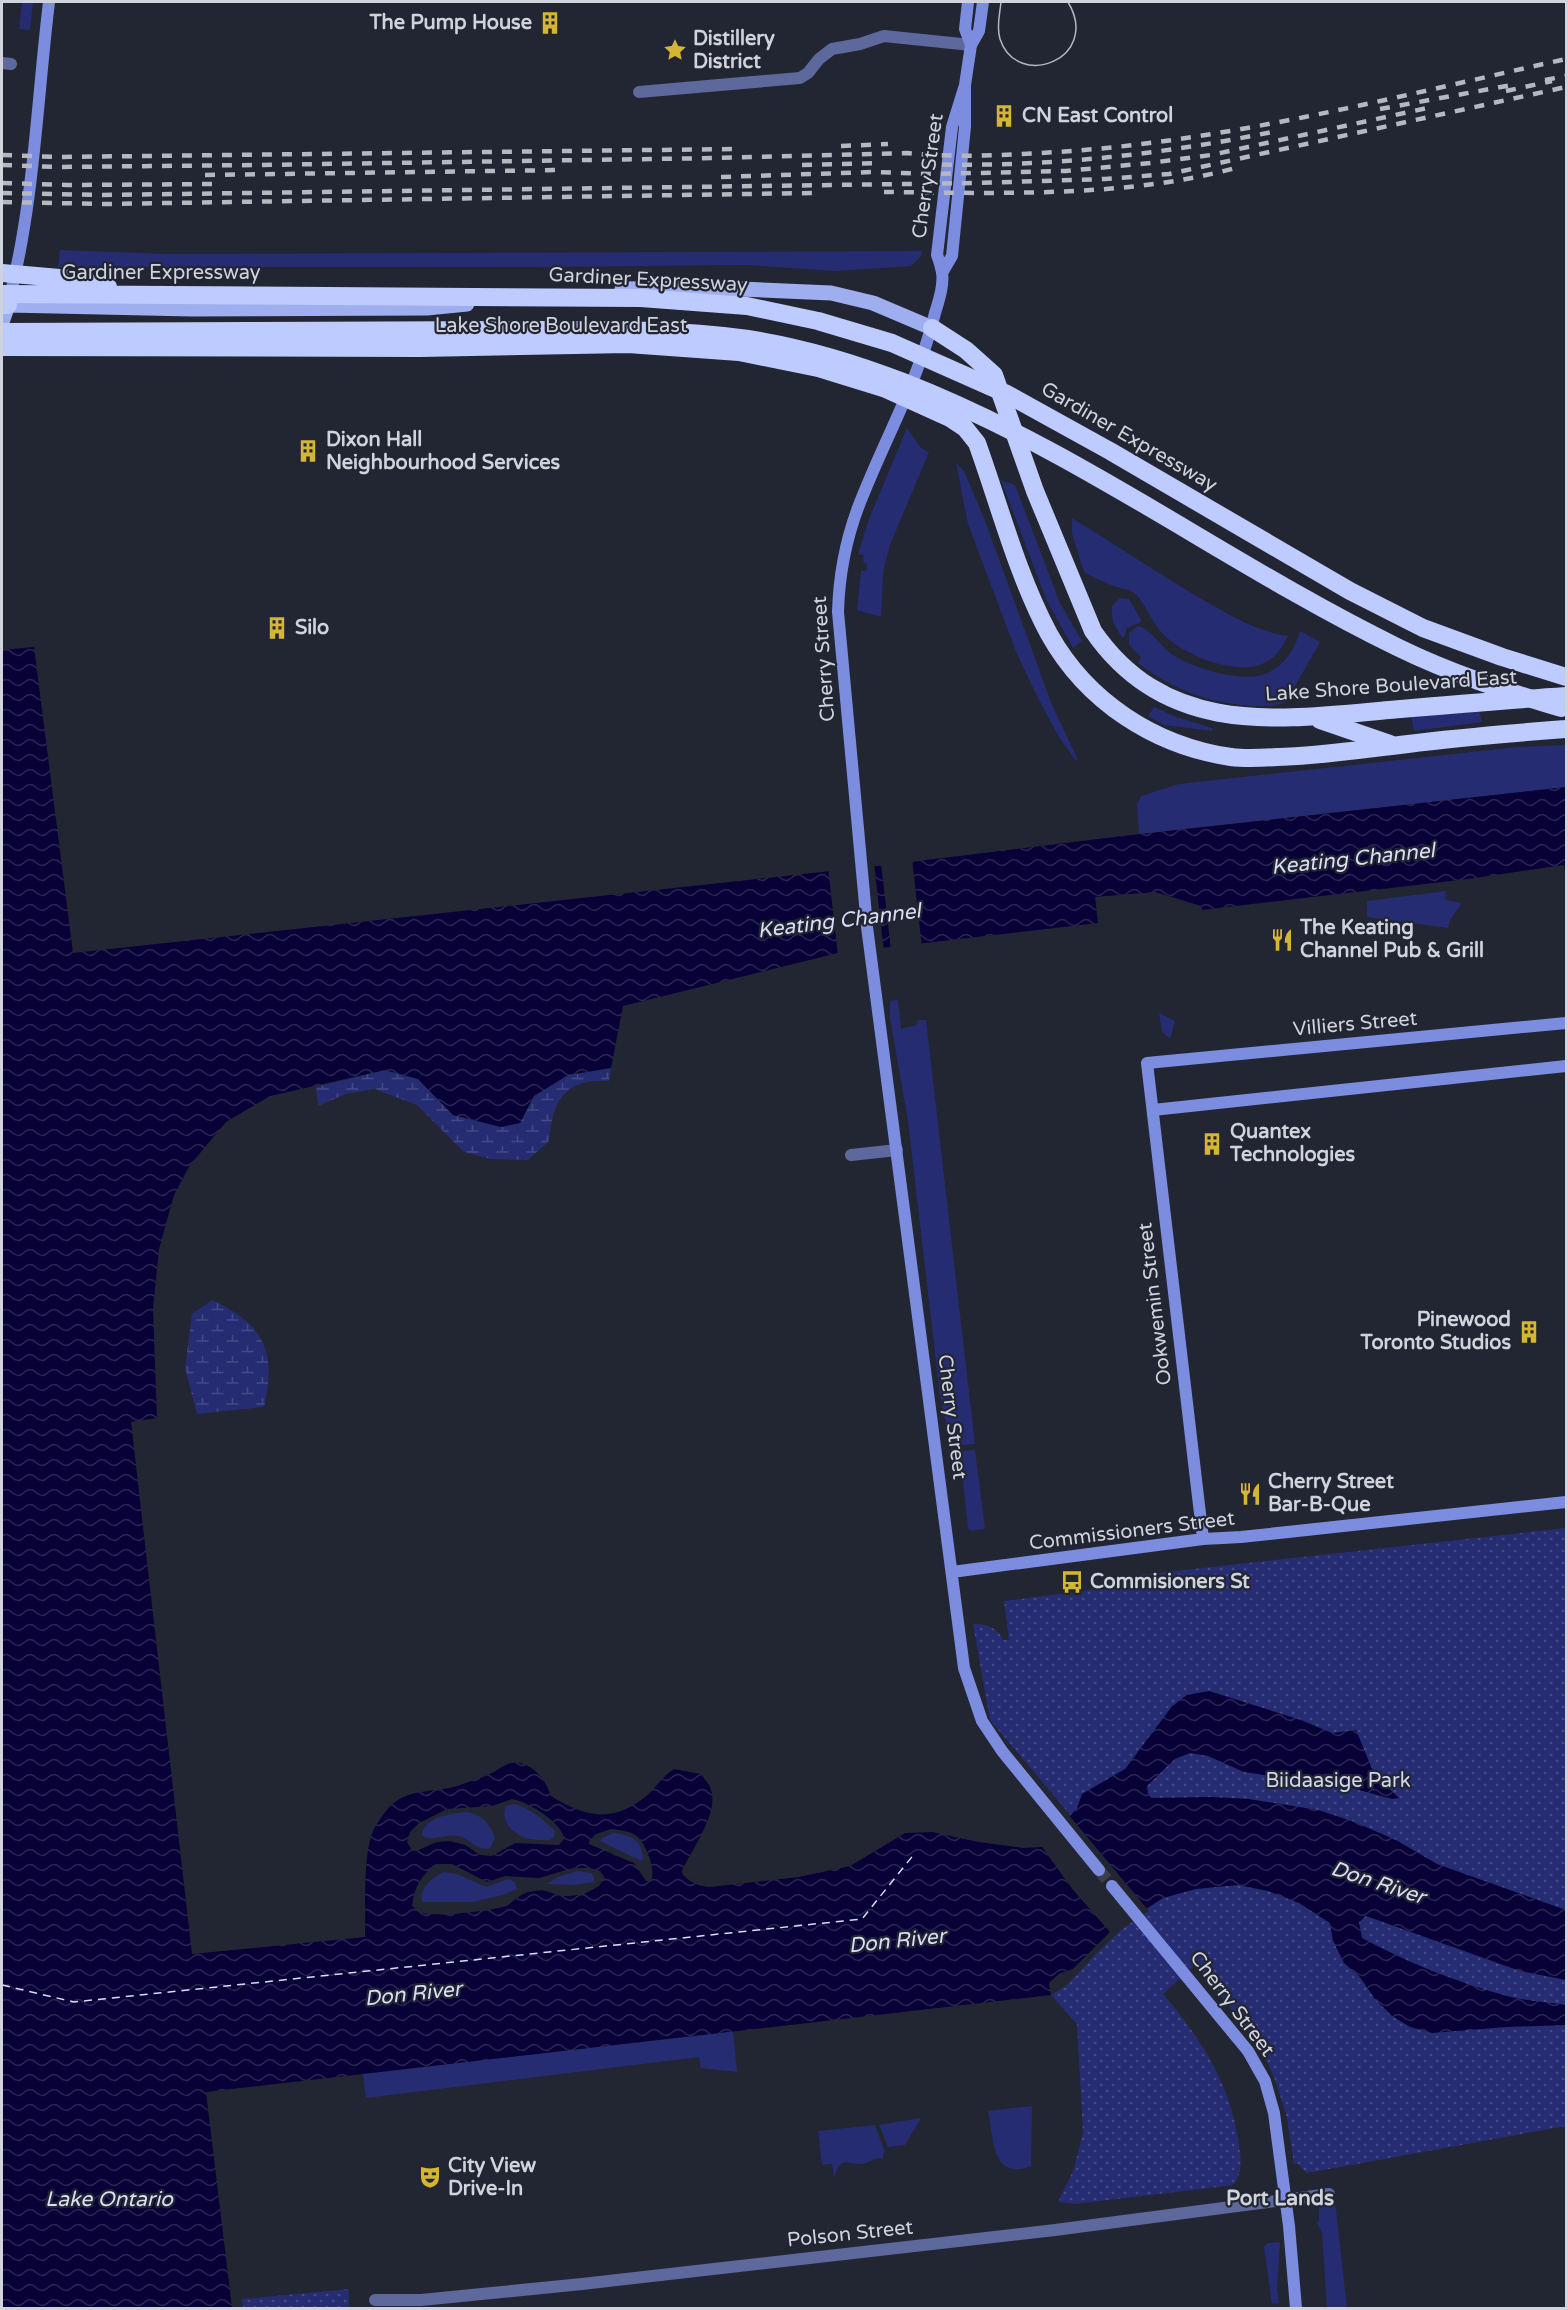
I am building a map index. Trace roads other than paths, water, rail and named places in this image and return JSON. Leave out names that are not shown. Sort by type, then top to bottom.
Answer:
[{"type":"highway","points":[[2,273],[71,279],[145,296]]},
{"type":"highway","name":"Gardiner Expressway","points":[[3,307],[145,296],[651,299],[747,306],[852,330],[922,355],[1007,394],[1110,451],[1350,591],[1423,628],[1502,657],[1566,677]]},
{"type":"highway","name":"Lake Shore Boulevard East","points":[[932,328],[966,350],[994,375],[1046,516],[1093,631],[1106,650],[1139,679],[1178,701],[1201,710],[1226,716],[1252,718],[1311,717],[1566,696]]},
{"type":"highway","points":[[2,332],[609,330],[690,333],[748,339],[786,346],[856,365],[957,404],[1064,459],[1337,616],[1398,647],[1493,687],[1566,709]]},
{"type":"highway","name":"Lake Shore Boulevard East","points":[[2,347],[420,348],[628,344],[739,352],[818,368],[907,397],[965,428],[976,443],[1028,589],[1050,636],[1079,677],[1114,710],[1133,723],[1174,742],[1232,757],[1308,755],[1455,738],[1566,729]]},
{"type":"highway","points":[[1311,717],[1395,745]]},
{"type":"main road","name":"Lake Shore Boulevard East","points":[[3,307],[427,308],[581,290],[717,288],[806,291],[852,297],[893,310],[932,328]]},
{"type":"street","points":[[3,307],[21,248],[49,2]]},
{"type":"street","name":"Cherry Street","points":[[968,2],[965,29],[971,45]]},
{"type":"street","name":"Cherry Street","points":[[983,2],[980,32],[971,45],[965,85],[950,139],[937,255],[942,273],[940,295],[932,328],[907,397],[858,507],[845,549],[837,612],[859,855],[874,988],[964,1668],[982,1721],[1025,1781],[1099,1870]]},
{"type":"street","points":[[639,92],[800,78],[832,49],[860,44],[884,36],[971,45]]},
{"type":"street","name":"Villiers Street","points":[[1147,1063],[1566,1023]]},
{"type":"street","name":"Ookwemin Street","points":[[1147,1063],[1203,1539]]},
{"type":"street","points":[[1153,1110],[1566,1066]]},
{"type":"street","points":[[851,1155],[897,1150]]},
{"type":"street","name":"Commissioners Street","points":[[952,1572],[1203,1539],[1252,1536],[1566,1502]]},
{"type":"street","name":"Cherry Street","points":[[1112,1886],[1248,2051],[1265,2081],[1274,2113],[1286,2199],[1296,2308]]},
{"type":"street","name":"Polson Street","points":[[375,2300],[421,2300],[582,2284],[1055,2230],[1329,2194]]},
{"type":"water","points":[[34,647],[73,953],[886,865],[1123,836],[1566,787],[1566,879],[1564,865],[1468,879],[1202,910],[1201,906],[1155,892],[1095,897],[1098,923],[838,953],[623,1006],[611,1068],[568,1075],[534,1096],[520,1123],[501,1127],[453,1115],[418,1079],[385,1070],[270,1096],[226,1122],[190,1165],[174,1195],[159,1249],[153,1308],[157,1418],[131,1422],[192,1954],[365,1937],[368,1850],[375,1827],[386,1810],[409,1795],[457,1786],[488,1775],[512,1763],[532,1768],[542,1778],[551,1796],[575,1809],[598,1814],[609,1814],[632,1806],[648,1795],[674,1769],[701,1774],[711,1790],[711,1810],[703,1832],[682,1871],[694,1882],[709,1887],[798,1877],[850,1866],[905,1833],[933,1832],[979,1842],[1042,1847],[1077,1808],[1082,1794],[1125,1769],[1173,1705],[1187,1695],[1209,1691],[1301,1720],[1332,1733],[1356,1730],[1375,1776],[1399,1798],[1392,1799],[1308,1776],[1271,1776],[1244,1772],[1208,1756],[1190,1753],[1175,1759],[1147,1786],[1151,1798],[1249,1799],[1318,1810],[1352,1821],[1396,1840],[1437,1864],[1566,1910],[1566,1980],[1520,1971],[1366,1916],[1359,1922],[1362,1938],[1433,1971],[1507,1996],[1566,2005],[1566,2025],[1432,2033],[1410,2027],[1392,2016],[1375,1999],[1359,1976],[1344,1963],[1333,1941],[1330,1923],[1299,1903],[1268,1891],[1238,1885],[1196,1889],[1163,1898],[1111,1932],[1073,1969],[1059,1974],[1049,1983],[1051,1995],[206,2092],[232,2308],[2,2308],[2,650]],"holes":[[[512,1799],[535,1808],[551,1820],[558,1827],[564,1839],[559,1845],[515,1843],[492,1856],[480,1855],[465,1845],[450,1841],[437,1842],[416,1851],[412,1850],[407,1842],[410,1832],[419,1823],[447,1809],[492,1806]],[[611,1829],[629,1832],[638,1837],[645,1846],[650,1859],[651,1882],[646,1881],[634,1863],[589,1844],[596,1834]],[[438,1864],[452,1864],[487,1882],[505,1876],[539,1878],[573,1868],[589,1868],[600,1871],[605,1878],[587,1892],[576,1895],[565,1896],[535,1890],[526,1892],[506,1906],[499,1908],[476,1912],[426,1914],[412,1906],[420,1881]]]},
{"type":"tunnel","points":[[1099,1870],[1112,1886]]},
{"type":"tram line","points":[[1001,2],[999,34],[1009,55],[1023,63],[1038,65],[1053,61],[1066,52],[1074,39],[1076,22],[1068,2]]},
{"type":"railway","points":[[2,165],[58,167],[258,165],[907,153],[982,156],[1057,152],[1186,138],[1250,127],[1377,102],[1566,59]]},
{"type":"railway","points":[[1545,80],[1566,76]]},
{"type":"railway","points":[[1506,91],[1552,81]]},
{"type":"railway","points":[[1380,109],[1512,85]]},
{"type":"railway","points":[[2,193],[102,195],[977,183],[1105,179],[1169,174],[1566,87]]},
{"type":"railway","points":[[721,177],[873,172],[931,174],[1066,171],[1150,163],[1211,155],[1432,107]]},
{"type":"railway","points":[[922,164],[1012,164],[1101,158],[1189,147],[1277,131]]},
{"type":"railway","points":[[841,146],[888,144]]},
{"type":"railway","points":[[2,155],[59,157],[736,149]]},
{"type":"railway","points":[[802,165],[880,163]]},
{"type":"railway","points":[[884,192],[1018,193],[1109,189],[1197,177],[1239,167]]},
{"type":"railway","points":[[205,175],[562,170]]},
{"type":"railway","points":[[2,183],[220,184]]},
{"type":"railway","points":[[2,202],[105,204],[812,193]]},
{"type":"place","name":"The Pump House","points":[[550,23]]},
{"type":"place","name":"Distillery District","points":[[675,50]]},
{"type":"place","name":"CN East Control","points":[[1004,116]]},
{"type":"place","name":"Dixon Hall Neighbourhood Services","points":[[308,451]]},
{"type":"place","name":"Silo","points":[[277,628]]},
{"type":"place","name":"The Keating Channel Pub & Grill","points":[[1282,940]]},
{"type":"place","name":"Quantex Technologies","points":[[1212,1144]]},
{"type":"place","name":"Pinewood Toronto Studios","points":[[1529,1332]]},
{"type":"place","name":"Cherry Street Bar-B-Que","points":[[1250,1494]]},
{"type":"place","name":"Commisioners St","points":[[1072,1582]]},
{"type":"place","name":"City View Drive-In","points":[[430,2177]]},
{"type":"district","name":"Port Lands","points":[[1280,2198]]},
{"type":"water label","name":"Keating Channel","points":[[1353,859]]},
{"type":"water label","name":"Keating Channel","points":[[839,921]]},
{"type":"water label","name":"Don River","points":[[1378,1883]]},
{"type":"water label","name":"Don River","points":[[897,1941]]},
{"type":"water label","name":"Don River","points":[[413,1994]]},
{"type":"water label","name":"Lake Ontario","points":[[109,2199]]},
{"type":"park label","name":"Biidaasige Park","points":[[1338,1781]]}]
